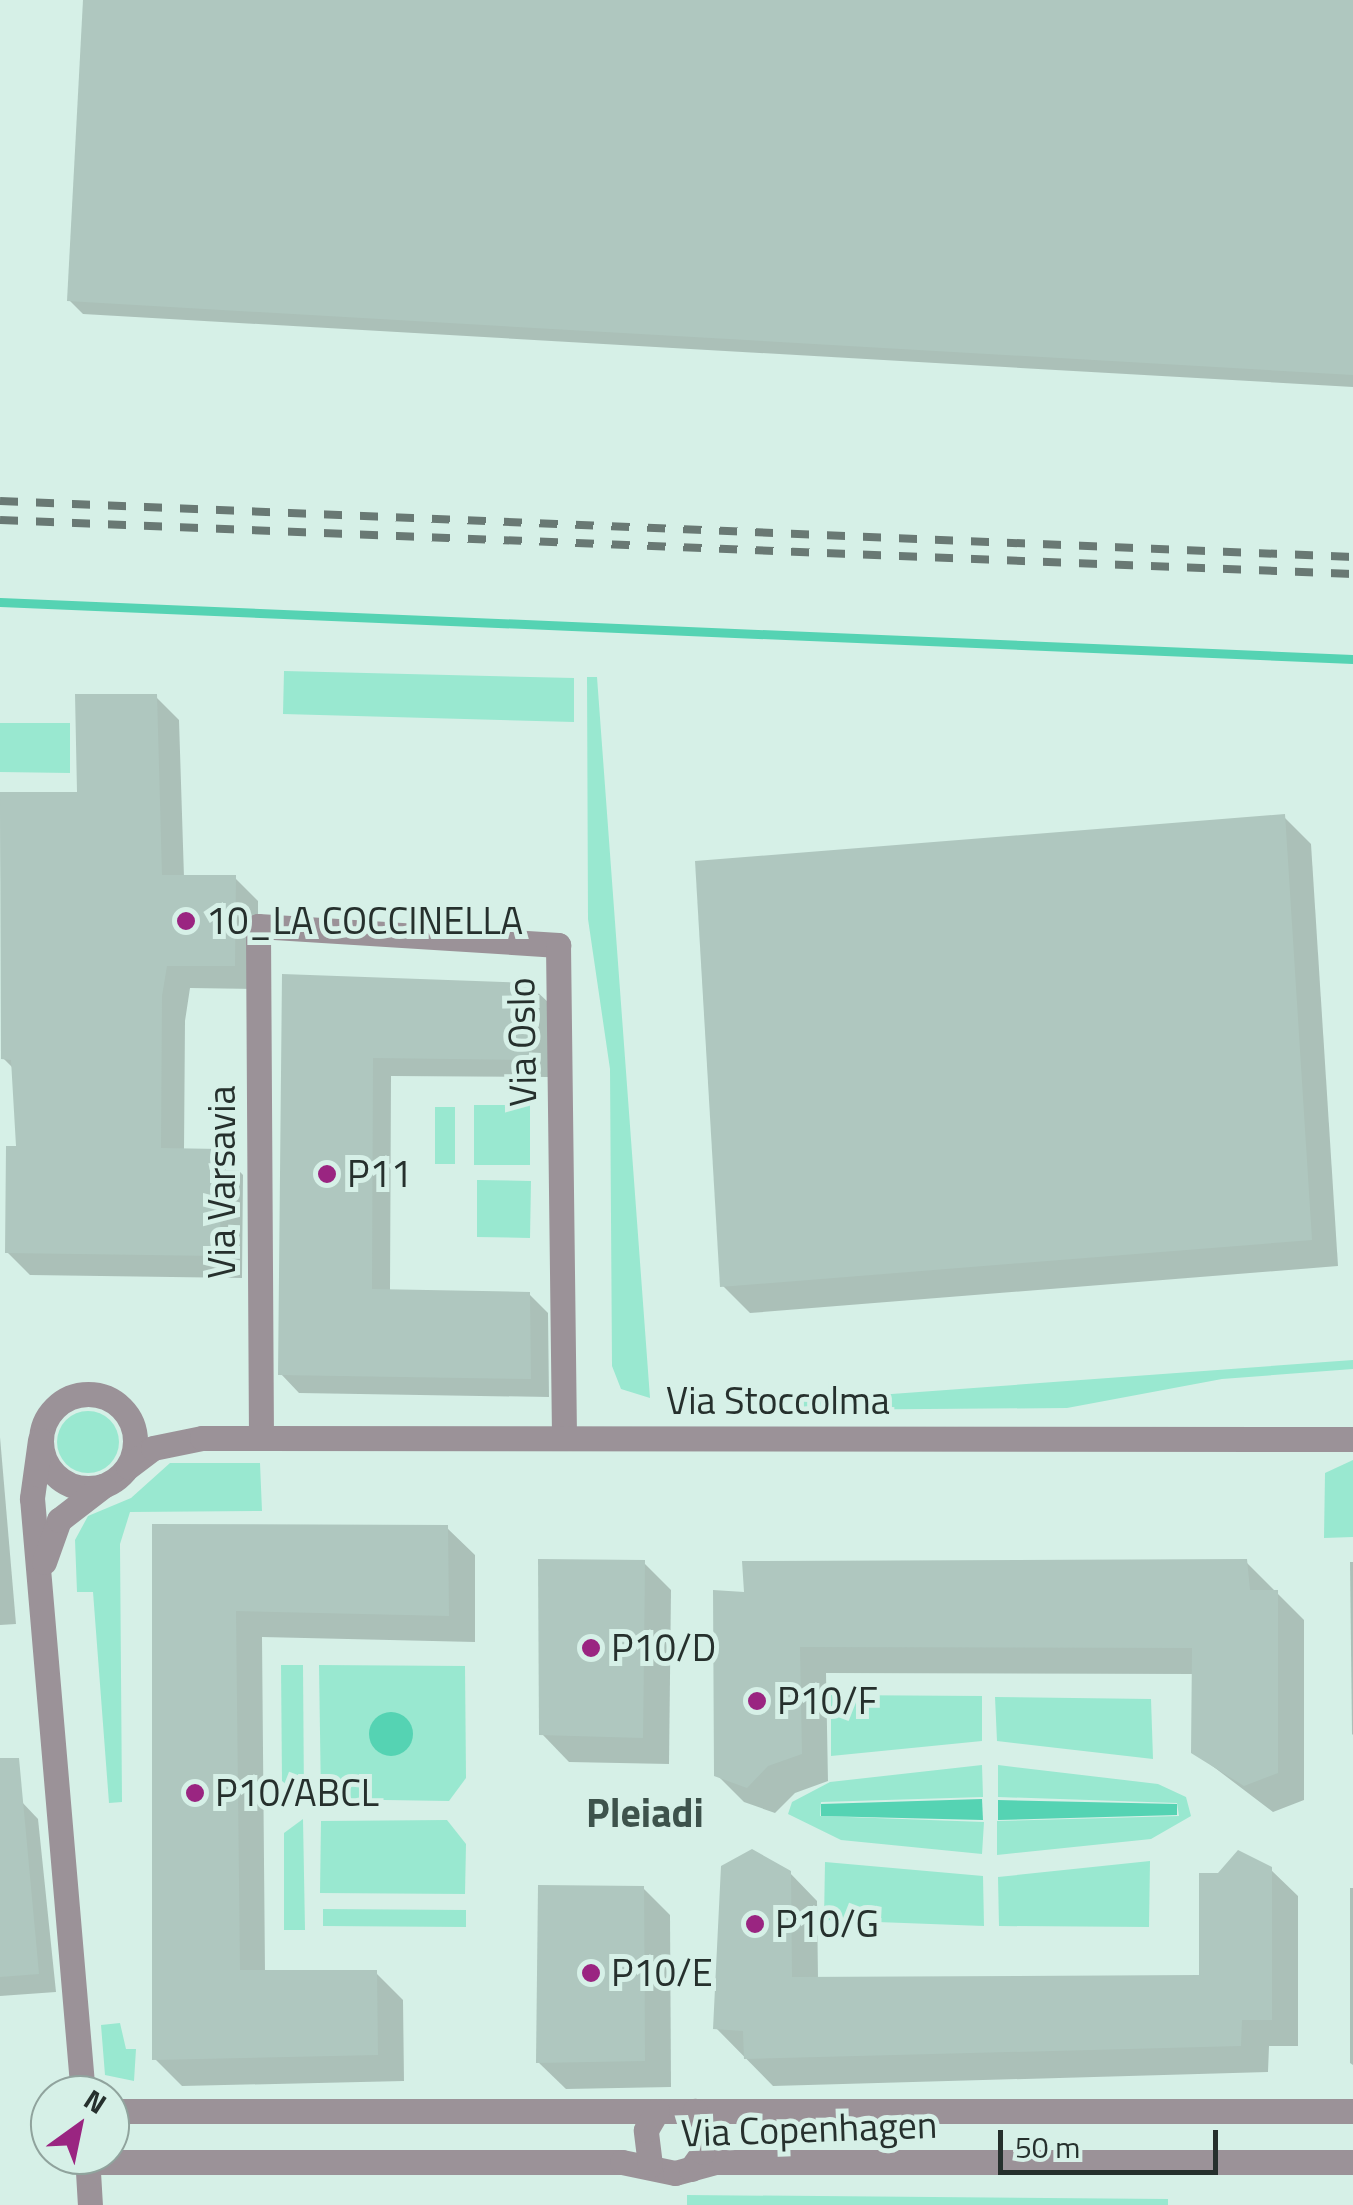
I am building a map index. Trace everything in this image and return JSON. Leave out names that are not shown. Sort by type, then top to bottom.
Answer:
[{"type":"street","name":"Via Varsavia","points":[[258,926],[261,1438]]},
{"type":"street","name":"Via Oslo","points":[[258,926],[558,946],[564,1438]]},
{"type":"street","points":[[41,1571],[59,1520],[128,1467],[128,1416],[105,1397],[75,1395],[50,1412],[40,1440],[32,1498],[80,2075]]},
{"type":"street","name":"Via Stoccolma","points":[[128,1416],[202,1438]]},
{"type":"street","name":"Via Stoccolma","points":[[128,1467],[153,1448],[202,1438],[1353,1439]]},
{"type":"street","points":[[40,1440],[60,1479],[102,1486]]},
{"type":"street","name":"Via Copenhagen","points":[[130,2111],[1353,2111]]},
{"type":"street","points":[[650,2165],[646,2130],[658,2111]]},
{"type":"street","points":[[690,2169],[703,2152],[695,2111]]},
{"type":"street","name":"Via Copenhagen","points":[[130,2159],[650,2165],[690,2169],[1353,2162]]},
{"type":"street","points":[[89,2175],[90,2205]]},
{"type":"shaded area","points":[[284,671],[574,678],[574,722],[283,714]]},
{"type":"shaded area","points":[[587,677],[597,677],[650,1398],[621,1389],[612,1366],[610,1069],[588,919]]},
{"type":"shaded area","points":[[0,723],[70,723],[70,773],[0,772]]},
{"type":"shaded area","points":[[474,1105],[530,1105],[530,1165],[474,1165]]},
{"type":"shaded area","points":[[435,1107],[455,1107],[455,1164],[435,1164]]},
{"type":"shaded area","points":[[477,1180],[531,1181],[530,1238],[477,1237]]},
{"type":"shaded area","points":[[1353,1360],[1353,1369],[1222,1379],[1067,1408],[805,1410],[796,1401]]},
{"type":"shaded area","points":[[88,1411],[110,1420],[119,1442],[110,1464],[88,1473],[66,1464],[57,1442],[66,1420]]},
{"type":"shaded area","points":[[1353,1460],[1353,1537],[1324,1538],[1325,1473]]},
{"type":"shaded area","points":[[170,1463],[260,1463],[262,1511],[130,1512],[120,1544],[122,1802],[109,1803],[93,1592],[77,1592],[75,1540],[88,1516],[131,1498]]},
{"type":"shaded area","points":[[281,1665],[303,1665],[304,1799],[282,1781]]},
{"type":"shaded area","points":[[319,1665],[465,1666],[466,1778],[449,1801],[321,1799]]},
{"type":"shaded area","points":[[831,1695],[982,1696],[982,1741],[831,1756]]},
{"type":"shaded area","points":[[995,1697],[1151,1699],[1153,1759],[997,1741]]},
{"type":"shaded area","points":[[391,1712],[407,1718],[413,1734],[407,1750],[391,1756],[375,1750],[369,1734],[375,1718]]},
{"type":"shaded area","points":[[982,1765],[983,1797],[821,1802],[820,1816],[984,1822],[982,1854],[841,1840],[788,1814],[792,1802],[830,1782]]},
{"type":"shaded area","points":[[998,1765],[1158,1784],[1186,1797],[1191,1816],[1151,1839],[997,1855],[997,1821],[1179,1816],[1177,1803],[998,1797]]},
{"type":"shaded area","points":[[982,1799],[983,1820],[821,1816],[821,1804]]},
{"type":"shaded area","points":[[998,1800],[1177,1804],[1177,1815],[998,1820]]},
{"type":"shaded area","points":[[303,1819],[305,1930],[284,1930],[284,1833]]},
{"type":"shaded area","points":[[447,1820],[466,1844],[465,1894],[320,1893],[321,1821]]},
{"type":"shaded area","points":[[1150,1861],[1149,1927],[999,1926],[998,1877]]},
{"type":"shaded area","points":[[825,1862],[983,1876],[984,1926],[824,1920]]},
{"type":"shaded area","points":[[323,1909],[466,1910],[466,1927],[323,1926]]},
{"type":"shaded area","points":[[120,2023],[126,2049],[136,2049],[134,2081],[130,2075],[105,2075],[101,2025]]},
{"type":"shaded area","points":[[687,2195],[1168,2199],[1168,2205],[687,2205]]},
{"type":"building","points":[[83,0],[1353,0],[1353,375],[67,301]]},
{"type":"building","points":[[75,694],[157,694],[162,875],[236,875],[235,966],[167,966],[162,996],[161,1148],[221,1149],[220,1256],[5,1253],[6,1146],[16,1146],[11,1060],[1,1059],[0,792],[77,792]]},
{"type":"building","points":[[1285,814],[1312,1240],[720,1287],[695,861]]},
{"type":"building","name":"P11","points":[[282,974],[532,983],[532,1060],[373,1058],[372,1289],[530,1292],[531,1379],[278,1375]]},
{"type":"building","name":"P10/ABCL","points":[[152,1524],[448,1525],[449,1616],[236,1611],[240,1970],[377,1970],[378,2055],[152,2060]]},
{"type":"building","name":"P10/D","points":[[538,1559],[645,1560],[643,1738],[539,1735]]},
{"type":"building","name":"P10/F","points":[[1247,1559],[1250,1590],[1278,1590],[1278,1773],[1244,1786],[1191,1753],[1192,1648],[800,1647],[802,1754],[768,1766],[747,1788],[714,1776],[713,1590],[744,1592],[742,1561]]},
{"type":"building","points":[[0,1758],[19,1758],[39,1974],[0,1977]]},
{"type":"building","name":"P10/G","points":[[752,1849],[791,1871],[792,1977],[1199,1975],[1199,1873],[1218,1873],[1238,1850],[1272,1867],[1272,2020],[1242,2020],[1241,2046],[744,2059],[743,2031],[713,2029],[721,1866]]},
{"type":"building","name":"P10/E","points":[[538,1885],[644,1886],[645,2061],[536,2063]]},
{"type":"waterway","points":[[0,602],[1353,659]]},
{"type":"railway","points":[[0,501],[1353,557]]},
{"type":"railway","points":[[0,520],[1353,574]]},
{"type":"place","name":"10_LA COCCINELLA","points":[[186,921]]},
{"type":"place","name":"P11","points":[[327,1174]]},
{"type":"place","name":"P10/D","points":[[591,1648]]},
{"type":"place","name":"P10/F","points":[[757,1701]]},
{"type":"place","name":"P10/ABCL","points":[[195,1793]]},
{"type":"place","name":"P10/G","points":[[755,1924]]},
{"type":"place","name":"P10/E","points":[[591,1973]]},
{"type":"district","name":"Pleiadi","points":[[645,1813]]}]
